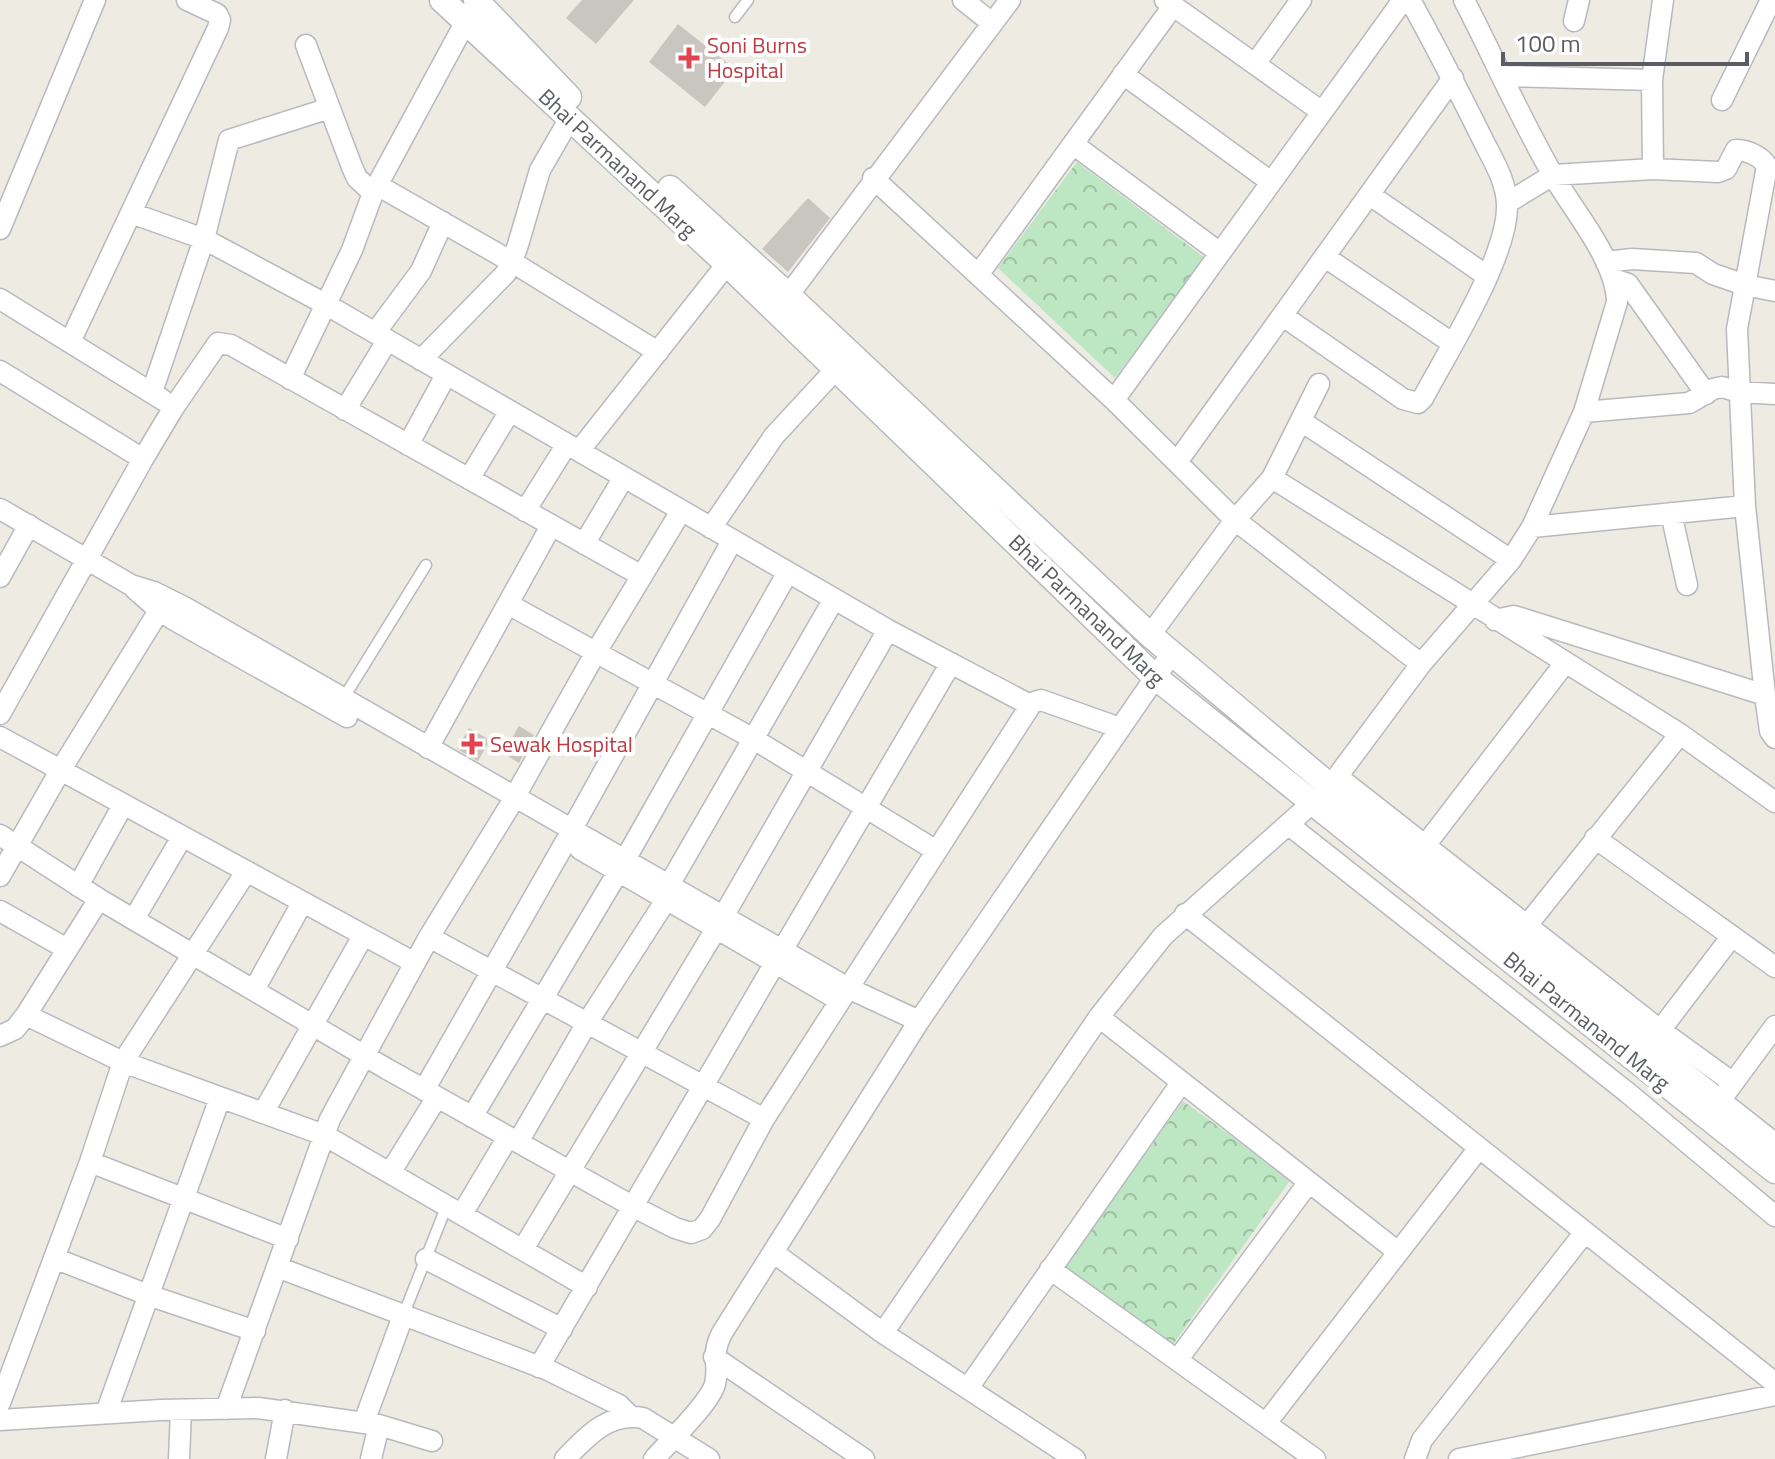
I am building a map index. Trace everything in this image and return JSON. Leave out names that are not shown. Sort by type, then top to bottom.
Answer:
[{"type":"street","points":[[0,229],[95,0]]},
{"type":"street","points":[[70,342],[218,28],[220,20],[217,14],[187,0]]},
{"type":"street","name":"Bhai Parmanand Marg","points":[[442,0],[473,7],[782,303],[1150,635],[1654,1038],[1719,1103],[1775,1146]]},
{"type":"street","points":[[963,0],[992,23]]},
{"type":"street","points":[[782,303],[873,178],[1010,0]]},
{"type":"street","points":[[1255,64],[1301,0]]},
{"type":"street","points":[[1114,400],[1403,0]]},
{"type":"street","points":[[1283,316],[1411,403],[1418,403],[1487,276],[1505,228],[1507,203],[1502,179],[1453,78],[1410,0]]},
{"type":"street","points":[[1334,781],[1421,664],[1511,560],[1532,527],[1584,412],[1615,315],[1617,289],[1610,270],[1553,175],[1464,0]]},
{"type":"street","points":[[1574,21],[1579,0]]},
{"type":"street","points":[[1653,169],[1652,80],[1663,0]]},
{"type":"street","points":[[1722,100],[1771,0]]},
{"type":"street","points":[[978,275],[1123,74],[1169,3],[1322,112]]},
{"type":"street","points":[[290,379],[352,250],[375,189],[473,7]]},
{"type":"street","name":"Bhai Parmanand Marg","points":[[473,7],[570,118],[727,264],[782,303],[836,369],[1155,677],[1775,1171]]},
{"type":"street","points":[[306,45],[357,178],[443,222],[658,352]]},
{"type":"street","points":[[1123,74],[1271,182]]},
{"type":"street","points":[[1504,76],[1652,80]]},
{"type":"street","points":[[1177,462],[1453,78]]},
{"type":"street","points":[[152,392],[204,239],[229,140],[330,108]]},
{"type":"street","points":[[421,360],[498,283],[512,262],[540,170],[570,118]]},
{"type":"street","points":[[1073,144],[1220,253]]},
{"type":"street","points":[[1507,203],[1553,175],[1653,169],[1722,172],[1736,150],[1745,150],[1765,162],[1767,172],[1737,329],[1745,506],[1765,611],[1765,695],[1770,731],[1775,738]]},
{"type":"street","points":[[873,178],[1114,400],[1235,520],[1421,664]]},
{"type":"street","points":[[1370,195],[1487,276]]},
{"type":"street","points":[[131,213],[204,239],[327,305],[888,630],[1030,705]]},
{"type":"street","points":[[345,410],[381,337],[421,271],[443,222]]},
{"type":"street","points":[[1754,231],[1775,235]]},
{"type":"street","points":[[1325,257],[1452,343]]},
{"type":"street","points":[[1610,270],[1632,259],[1696,263],[1713,274],[1775,291]]},
{"type":"street","points":[[525,511],[573,448],[658,352],[727,264]]},
{"type":"street","points":[[1610,270],[1628,284],[1706,394]]},
{"type":"street","points":[[0,299],[174,407]]},
{"type":"street","points":[[0,714],[143,459],[218,343],[231,345],[642,576]]},
{"type":"street","points":[[711,528],[774,436],[836,369]]},
{"type":"street","points":[[0,371],[143,459]]},
{"type":"street","points":[[408,445],[446,375]]},
{"type":"street","points":[[1150,635],[1235,520],[1272,478],[1319,384]]},
{"type":"street","points":[[1584,412],[1680,405],[1722,387],[1739,392],[1775,394]]},
{"type":"street","points":[[469,479],[510,411]]},
{"type":"street","points":[[1301,421],[1511,560]]},
{"type":"street","points":[[584,544],[624,477]]},
{"type":"street","points":[[1272,478],[1680,734],[1775,802]]},
{"type":"street","points":[[1532,527],[1745,506]]},
{"type":"street","points":[[0,509],[844,994],[919,1021]]},
{"type":"street","points":[[226,1409],[330,1119],[429,937],[512,802],[596,652],[681,511]]},
{"type":"street","points":[[1671,513],[1687,585]]},
{"type":"street","points":[[0,577],[29,525]]},
{"type":"street","points":[[428,748],[551,526]]},
{"type":"street","points":[[390,1173],[491,971],[732,541]]},
{"type":"street","points":[[472,1117],[621,865],[788,572]]},
{"type":"street","points":[[454,1210],[513,1140],[587,1023],[667,892],[752,738],[834,599]]},
{"type":"street","points":[[0,876],[60,771],[163,604]]},
{"type":"street","points":[[508,604],[752,738],[935,850]]},
{"type":"street","points":[[1495,620],[1514,616],[1765,695]]},
{"type":"street","points":[[523,1249],[720,923],[888,630]]},
{"type":"street","points":[[654,1459],[715,1386],[714,1357],[722,1333],[919,1021],[1172,653]]},
{"type":"street","points":[[539,1367],[951,663]]},
{"type":"street","points":[[1419,853],[1565,663]]},
{"type":"street","points":[[0,835],[99,899],[364,1056],[634,1207],[691,1233],[702,1229],[710,1219],[764,1119],[1030,705],[1041,700],[1120,728]]},
{"type":"street","points":[[1521,933],[1680,734]]},
{"type":"street","points":[[392,735],[428,748],[512,802]]},
{"type":"street","points":[[0,737],[415,963]]},
{"type":"street","points":[[883,1333],[1099,1017],[1163,936],[1312,803]]},
{"type":"street","points":[[78,886],[123,805]]},
{"type":"street","points":[[1289,825],[1628,1093],[1775,1216]]},
{"type":"street","points":[[134,919],[182,837]]},
{"type":"street","points":[[1595,838],[1775,967]]},
{"type":"street","points":[[0,1403],[8,1359],[54,1258],[123,1062],[246,872]]},
{"type":"street","points":[[2,1033],[15,1029],[26,1015],[99,899]]},
{"type":"street","points":[[254,990],[302,903]]},
{"type":"street","points":[[0,911],[67,949]]},
{"type":"street","points":[[1185,914],[1775,1383]]},
{"type":"street","points":[[263,1113],[363,936]]},
{"type":"street","points":[[1732,936],[1654,1038],[1732,1082]]},
{"type":"street","points":[[429,937],[764,1119]]},
{"type":"street","points":[[26,1015],[123,1062],[324,1135],[587,1287]]},
{"type":"street","points":[[1099,1017],[1398,1252]]},
{"type":"street","points":[[1719,1103],[1775,1026]]},
{"type":"street","points":[[968,1388],[1181,1083]]},
{"type":"street","points":[[106,1413],[220,1098]]},
{"type":"street","points":[[1267,1422],[1479,1148]]},
{"type":"street","points":[[90,1162],[288,1239]]},
{"type":"street","points":[[1178,1359],[1309,1182]]},
{"type":"street","points":[[1415,1459],[1422,1440],[1585,1232]]},
{"type":"street","points":[[774,1253],[883,1333],[1075,1459]]},
{"type":"street","points":[[54,1258],[148,1295],[255,1331]]},
{"type":"street","points":[[426,1259],[562,1329]]},
{"type":"street","points":[[277,1267],[539,1367],[605,1398],[630,1416]]},
{"type":"street","points":[[1050,1269],[1315,1459]]},
{"type":"street","points":[[371,1459],[372,1424],[403,1316]]},
{"type":"street","points":[[714,1357],[864,1459]]},
{"type":"street","points":[[1459,1459],[1775,1395]]},
{"type":"street","points":[[179,1459],[181,1410]]},
{"type":"street","points":[[0,1420],[181,1410],[285,1410],[372,1424],[432,1441]]},
{"type":"street","points":[[276,1459],[285,1410]]},
{"type":"street","points":[[565,1459],[604,1424],[617,1417],[630,1416],[643,1418],[709,1459]]},
{"type":"lane","points":[[735,17],[748,0]]},
{"type":"lane","points":[[339,704],[426,565]]},
{"type":"lane","points":[[403,1316],[426,1259],[454,1210]]},
{"type":"green space","points":[[1077,162],[1205,258],[1115,378],[998,268]]},
{"type":"green space","points":[[1183,1101],[1291,1179],[1172,1346],[1064,1268]]},
{"type":"building","points":[[582,0],[634,0],[596,44],[566,18]]},
{"type":"building","points":[[678,24],[735,69],[705,107],[649,62]]},
{"type":"building","points":[[808,198],[830,218],[788,272],[762,249]]},
{"type":"building","points":[[519,726],[534,735],[519,763],[503,753]]},
{"type":"building","points":[[469,728],[490,740],[478,761],[457,749]]},
{"type":"place","name":"Soni Burns Hospital","points":[[689,58]]},
{"type":"place","name":"Sewak Hospital","points":[[472,744]]}]
